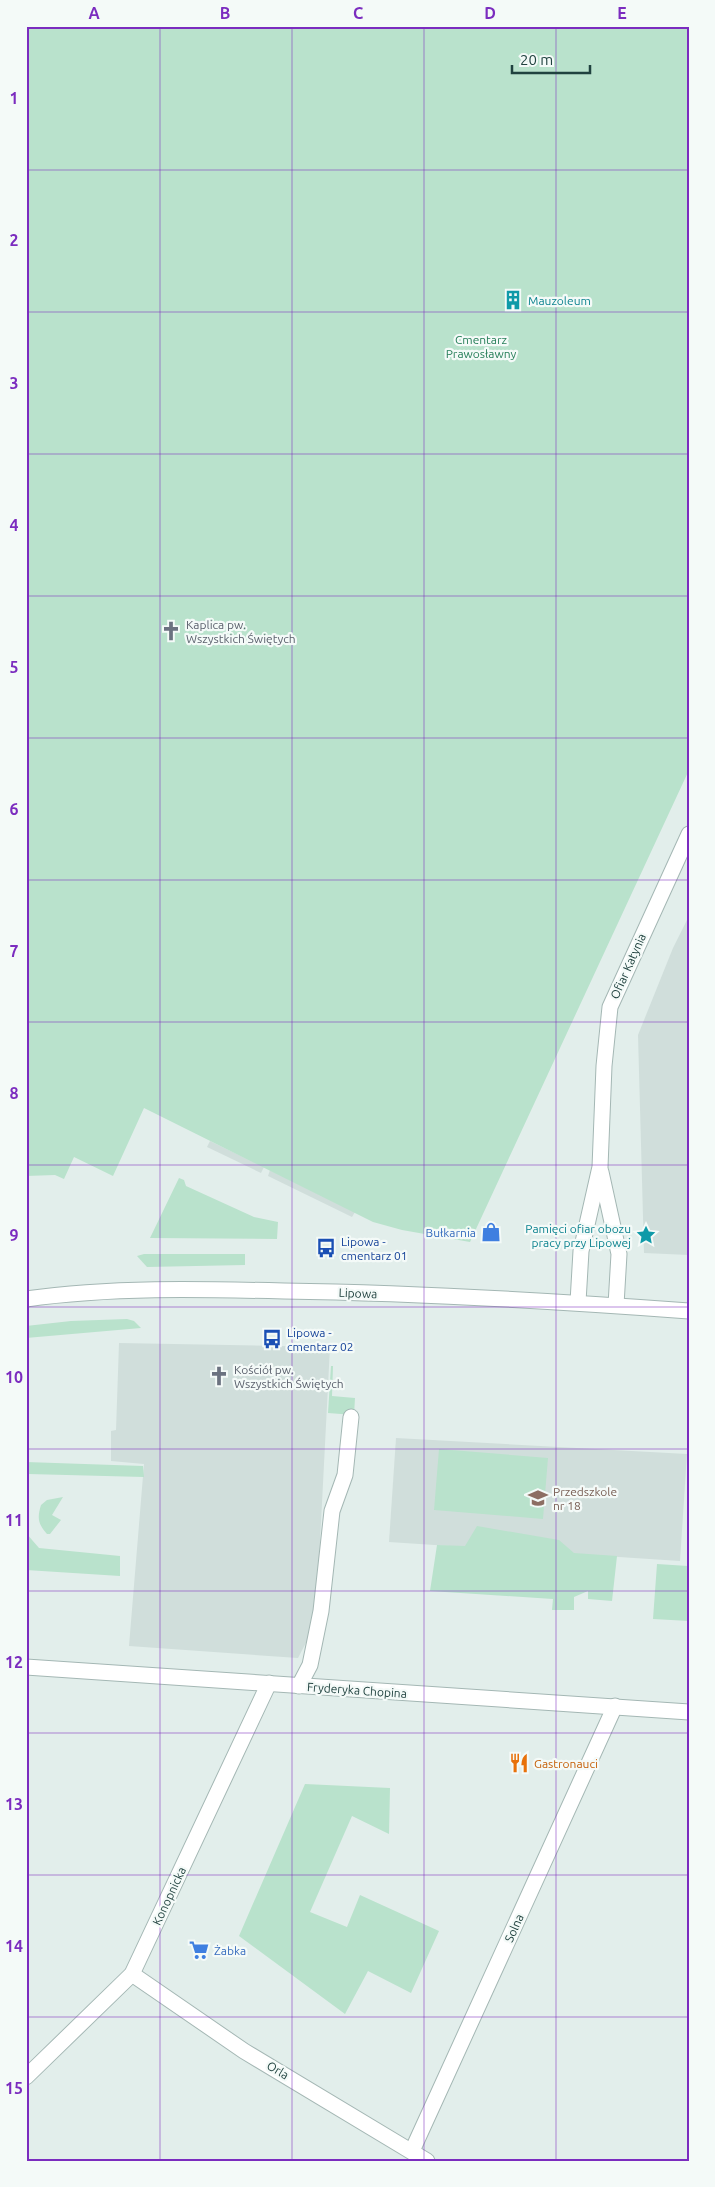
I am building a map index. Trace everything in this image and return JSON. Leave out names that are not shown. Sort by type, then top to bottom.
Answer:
[{"type":"street","name":"Ofiar Katynia","points":[[578,1302],[581,1250],[600,1167],[604,1066],[610,1007],[689,834]]},
{"type":"street","name":"Ofiar Katynia","points":[[600,1167],[619,1254],[616,1306]]},
{"type":"street","name":"Lipowa","points":[[26,1298],[111,1291],[348,1292],[578,1302],[689,1310]]},
{"type":"street","points":[[300,1686],[310,1665],[321,1611],[332,1511],[345,1476],[351,1416]]},
{"type":"street","name":"Fryderyka Chopina","points":[[26,1667],[689,1712]]},
{"type":"street","name":"Konopnicka","points":[[29,2070],[132,1974],[269,1684]]},
{"type":"street","name":"Solna","points":[[412,2151],[615,1706]]},
{"type":"street","name":"Orla","points":[[132,1974],[244,2050],[427,2161]]},
{"type":"shaded area","points":[[689,916],[689,1255],[644,1253],[638,1035],[673,948]]},
{"type":"shaded area","points":[[210,1141],[264,1167],[261,1173],[207,1147]]},
{"type":"shaded area","points":[[270,1170],[355,1212],[352,1217],[268,1176]]},
{"type":"shaded area","points":[[119,1343],[330,1347],[318,1581],[309,1637],[298,1658],[129,1646],[144,1464],[111,1461],[111,1431],[116,1430]]},
{"type":"shaded area","name":"Przedszkole nr 18","points":[[396,1438],[687,1454],[680,1561],[389,1542]]},
{"type":"green space","name":"Cmentarz Prawosławny","points":[[26,26],[689,26],[689,770],[470,1242],[402,1230],[373,1222],[144,1108],[113,1176],[74,1157],[64,1179],[55,1175],[26,1176]]},
{"type":"green space","points":[[179,1178],[184,1180],[186,1186],[254,1217],[278,1222],[277,1239],[150,1238]]},
{"type":"green space","points":[[144,1254],[245,1254],[245,1265],[147,1267],[137,1256]]},
{"type":"green space","points":[[127,1319],[134,1321],[141,1328],[26,1338],[26,1326],[71,1321]]},
{"type":"green space","points":[[331,1366],[333,1366],[332,1396],[355,1398],[354,1415],[328,1413]]},
{"type":"green space","points":[[439,1449],[548,1458],[543,1519],[434,1510]]},
{"type":"green space","points":[[26,1462],[143,1466],[144,1477],[28,1474],[26,1478]]},
{"type":"green space","points":[[63,1497],[52,1515],[61,1520],[50,1534],[47,1534],[39,1521],[41,1505],[47,1500]]},
{"type":"green space","points":[[477,1526],[559,1540],[574,1553],[617,1556],[612,1601],[588,1599],[588,1591],[574,1597],[574,1610],[552,1610],[553,1599],[430,1591],[437,1545],[465,1546]]},
{"type":"green space","points":[[26,1533],[39,1548],[120,1556],[120,1576],[26,1570]]},
{"type":"green space","points":[[689,1550],[689,1621],[653,1619],[657,1564],[688,1566]]},
{"type":"green space","points":[[305,1784],[390,1788],[389,1834],[352,1816],[310,1912],[347,1927],[360,1895],[439,1931],[411,1993],[368,1971],[345,2014],[239,1936]]},
{"type":"place","name":"Mauzoleum","points":[[513,300]]},
{"type":"place","name":"Kaplica pw. Wszystkich Świętych","points":[[171,631]]},
{"type":"place","name":"Bułkarnia","points":[[491,1232]]},
{"type":"place","name":"Pamięci ofiar obozu pracy przy Lipowej","points":[[646,1235]]},
{"type":"place","name":"Lipowa - cmentarz 01","points":[[326,1248]]},
{"type":"place","name":"Lipowa - cmentarz 02","points":[[272,1339]]},
{"type":"place","name":"Kościół pw. Wszystkich Świętych","points":[[219,1376]]},
{"type":"place","name":"Przedszkole nr 18","points":[[538,1498]]},
{"type":"place","name":"Gastronauci","points":[[519,1763]]},
{"type":"place","name":"Żabka","points":[[199,1950]]}]
